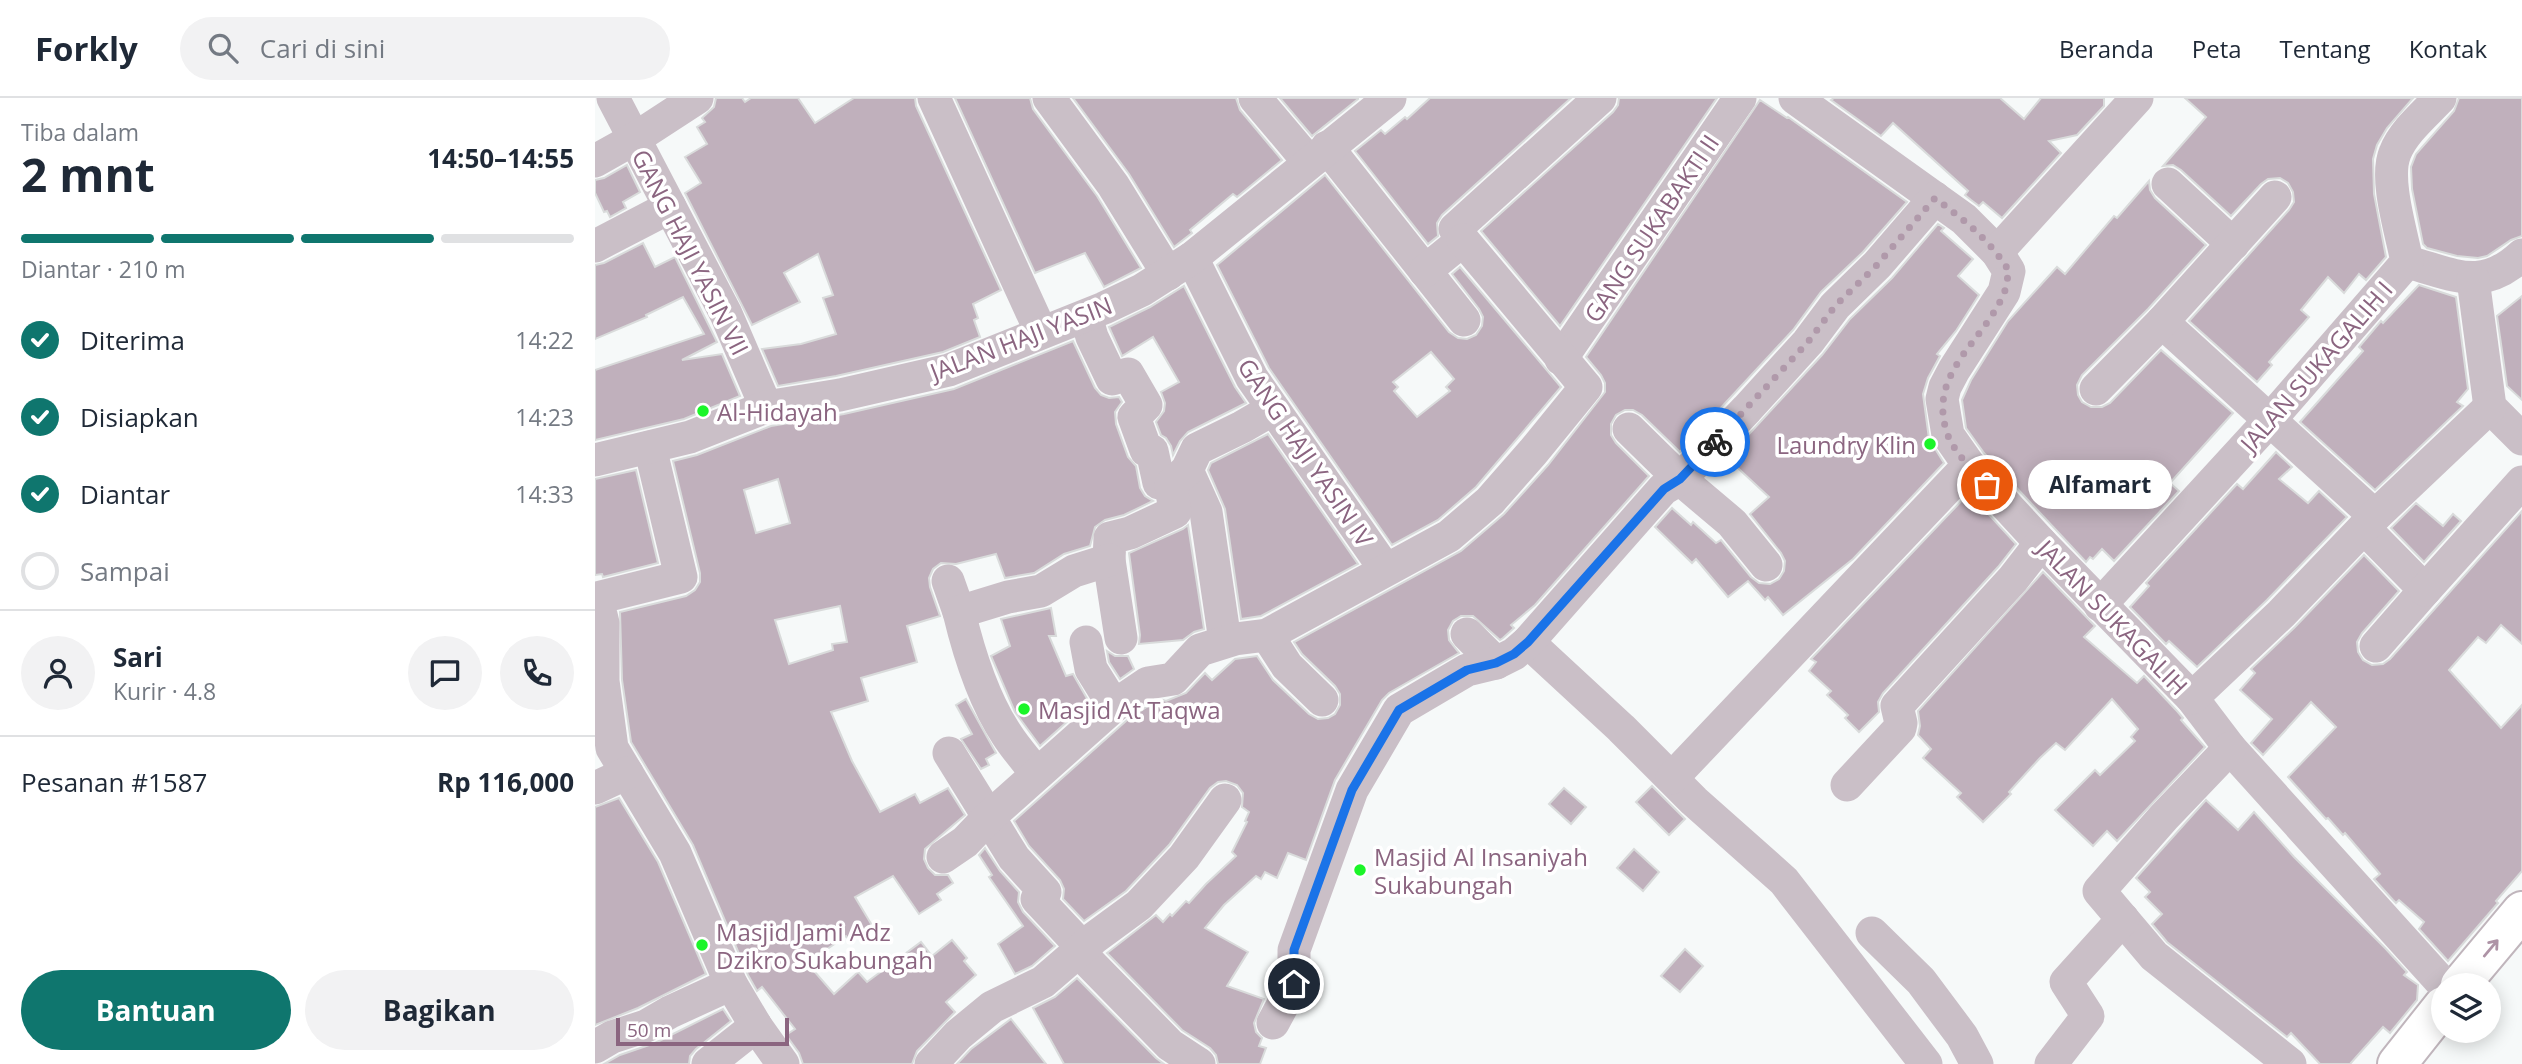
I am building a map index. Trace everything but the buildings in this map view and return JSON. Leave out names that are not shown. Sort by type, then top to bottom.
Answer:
[{"type":"main road","points":[[2470,973],[2522,911]]},
{"type":"main road","points":[[2397,1064],[2431,1021]]},
{"type":"street","name":"GANG HAJI YASIN VII","points":[[613,98],[726,314],[766,407]]},
{"type":"street","points":[[595,161],[697,98]]},
{"type":"street","points":[[934,98],[1041,332]]},
{"type":"street","name":"GANG HAJI YASIN IV","points":[[1049,98],[1113,185],[1180,266],[1252,378],[1385,569]]},
{"type":"street","points":[[1255,98],[1318,155],[1426,271],[1464,320]]},
{"type":"street","points":[[943,857],[965,842],[988,818],[1114,706],[1149,683],[1173,679],[1200,650],[1225,641],[1267,635],[1449,536],[1490,501],[1533,453],[1586,387],[1455,229],[1600,98]]},
{"type":"street","name":"GANG SUKABAKTI II","points":[[1561,359],[1740,98]]},
{"type":"street","name":"JALAN SUKAGALIH I","points":[[2100,605],[2269,421],[2407,262],[2393,188],[2393,155],[2403,139],[2440,98]]},
{"type":"street","name":"JALAN SUKAGALIH","points":[[1811,101],[1972,227],[1997,252],[2009,271],[2004,292],[1954,370],[1942,399],[1948,435],[1969,465],[2100,605],[2192,698],[2230,748],[2433,973]]},
{"type":"street","name":"JALAN HAJI YASIN","points":[[595,460],[690,437],[766,407],[840,395],[949,370],[1086,316],[1142,290],[1180,266],[1318,155],[1374,103]]},
{"type":"street","points":[[1997,252],[2125,103]]},
{"type":"street","points":[[2168,184],[2233,244]]},
{"type":"street","points":[[2096,389],[2162,322],[2275,197]]},
{"type":"street","points":[[1273,1023],[1294,984],[1294,950],[1352,790],[1399,710],[1467,670],[1496,663],[1514,654],[1528,642],[1664,489],[1680,479],[1808,342],[1835,306],[1877,265],[1935,198]]},
{"type":"street","points":[[595,246],[670,207]]},
{"type":"street","points":[[1426,271],[1463,240]]},
{"type":"street","points":[[2407,262],[2473,279],[2493,276],[2509,268],[2522,255]]},
{"type":"street","points":[[2473,279],[2490,408],[2522,439]]},
{"type":"street","points":[[1086,316],[1092,337],[1112,379],[1128,374],[1146,405],[1134,417],[1146,450],[1152,451],[1159,483],[1179,478]]},
{"type":"street","points":[[2162,322],[2269,421],[2369,522],[2425,590]]},
{"type":"street","points":[[2192,698],[2281,614],[2369,522],[2490,408]]},
{"type":"street","points":[[1121,638],[1109,561],[1110,538],[1130,533],[1175,512],[1179,478],[1197,449],[1273,409]]},
{"type":"street","points":[[1629,429],[1680,479],[1732,523],[1766,565]]},
{"type":"street","points":[[650,447],[681,577],[597,598],[603,623],[603,681],[612,748],[675,853],[731,984],[783,1064]]},
{"type":"street","points":[[1672,778],[1969,465]]},
{"type":"street","points":[[1179,478],[1206,512],[1225,641]]},
{"type":"street","points":[[2376,646],[2522,482]]},
{"type":"street","points":[[1847,785],[1900,728],[1897,706],[2013,579],[2041,543]]},
{"type":"street","points":[[959,612],[1008,597],[1041,591],[1074,571],[1109,561]]},
{"type":"street","points":[[948,581],[971,661],[1006,734],[1037,774]]},
{"type":"street","points":[[1467,634],[1496,663]]},
{"type":"street","points":[[1267,635],[1287,666],[1322,700]]},
{"type":"street","points":[[1086,642],[1091,668],[1114,706]]},
{"type":"street","points":[[1528,642],[1784,881],[1926,1064]]},
{"type":"street","points":[[2230,748],[2099,891],[2154,956],[2290,1064]]},
{"type":"street","points":[[949,753],[1014,859],[1045,892],[1037,899],[1170,1045],[1199,1064]]},
{"type":"street","points":[[595,788],[627,773]]},
{"type":"street","points":[[931,1064],[958,1035],[992,1007],[1043,982],[1148,896],[1184,857],[1225,800]]},
{"type":"street","points":[[2051,1064],[2088,1016],[2066,982],[2123,919]]},
{"type":"street","points":[[1872,933],[1921,981],[1962,1036],[1977,1064]]},
{"type":"street","points":[[595,1046],[612,1037],[646,1026],[731,984]]},
{"type":"street","points":[[708,1064],[756,1026]]},
{"type":"way so far","points":[[1715,442],[1808,342],[1835,306],[1877,265],[1935,198],[1981,234],[2009,271],[2004,292],[1954,370],[1942,399],[1948,435],[1962,457],[1987,485]]},
{"type":"place","name":"Al-Hidayah","points":[[703,411]]},
{"type":"place","name":"Laundry Klin","points":[[1930,444]]},
{"type":"place","name":"Alfamart","points":[[1987,485]]},
{"type":"place","name":"Masjid At Taqwa","points":[[1024,709]]},
{"type":"place","name":"Masjid Al Insaniyah Sukabungah","points":[[1360,870]]},
{"type":"place","name":"Masjid Jami Adz Dzikro Sukabungah","points":[[702,945]]},
{"type":"route","points":[[1294,984],[1294,950],[1352,790],[1399,710],[1467,670],[1496,663],[1514,654],[1528,642],[1664,489],[1680,479],[1715,442]]}]
